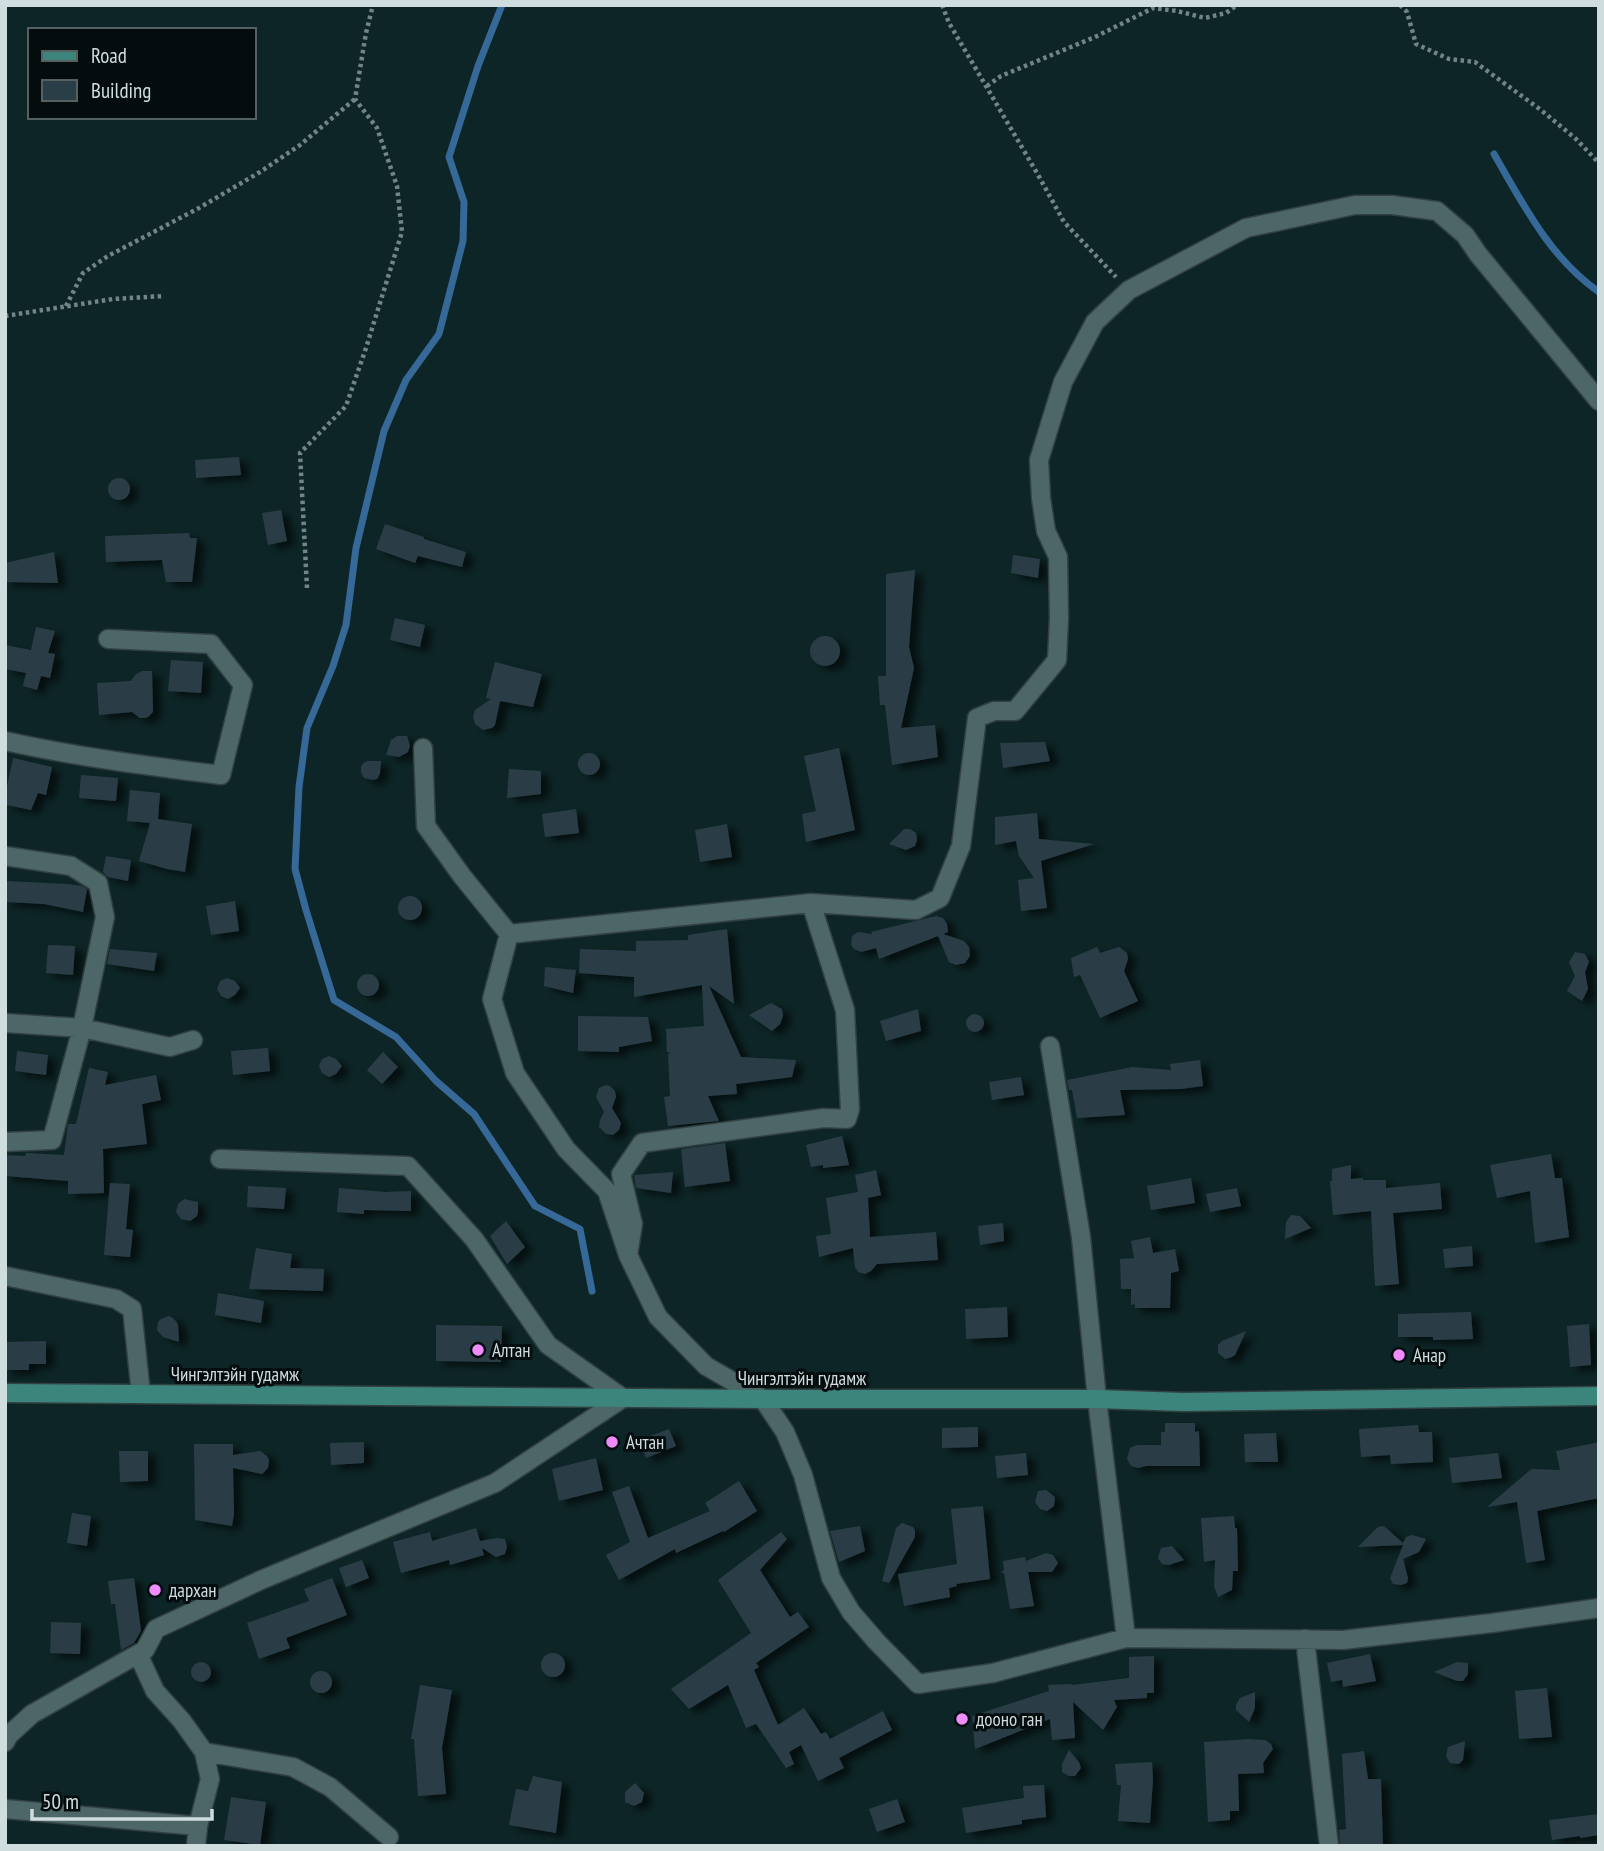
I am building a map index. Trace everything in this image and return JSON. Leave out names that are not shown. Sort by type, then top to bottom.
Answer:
[{"type":"main road","name":"Чингэлтэйн гудамж","points":[[5,1393],[1097,1399],[1183,1402],[1599,1395]]},
{"type":"street","points":[[509,934],[811,903],[916,910],[940,898],[961,846],[977,718],[994,711],[1015,710],[1057,660],[1058,556],[1046,531],[1041,498],[1040,460],[1063,382],[1095,322],[1129,290],[1246,228],[1355,205],[1392,205],[1437,211],[1465,235],[1599,401]]},
{"type":"street","points":[[5,741],[123,762],[221,775],[243,685],[211,644],[108,639]]},
{"type":"street","points":[[423,748],[426,826],[461,876],[509,934]]},
{"type":"street","points":[[5,856],[71,866],[98,883],[105,917],[82,1028],[52,1140],[5,1142]]},
{"type":"street","points":[[628,1255],[633,1224],[621,1174],[642,1143],[824,1118],[847,1119],[850,1109],[845,1010],[811,903]]},
{"type":"street","points":[[509,934],[492,999],[515,1073],[566,1149],[607,1191],[628,1255],[657,1317],[706,1366],[763,1399],[785,1432],[803,1475],[831,1578],[851,1612],[918,1684],[993,1673],[1126,1638],[1343,1640],[1599,1608]]},
{"type":"street","points":[[5,1023],[82,1028],[170,1047],[193,1040]]},
{"type":"street","points":[[1050,1046],[1081,1237],[1097,1399],[1126,1638]]},
{"type":"street","points":[[7,1739],[32,1714],[145,1650],[156,1629],[261,1580],[495,1483],[623,1398],[548,1345],[474,1239],[408,1166],[220,1159]]},
{"type":"street","points":[[5,1276],[116,1299],[132,1308],[142,1394]]},
{"type":"street","points":[[1305,1639],[1329,1846]]},
{"type":"street","points":[[138,1654],[155,1691],[182,1721],[204,1752],[210,1779],[198,1826],[196,1846]]},
{"type":"street","points":[[204,1752],[293,1768],[330,1787],[389,1837]]},
{"type":"street","points":[[5,1809],[198,1826]]},
{"type":"path","points":[[66,306],[83,273],[260,172],[300,145],[355,99],[373,5]]},
{"type":"path","points":[[942,5],[949,23],[1063,222],[1129,290]]},
{"type":"path","points":[[987,86],[1001,76],[1095,37],[1153,8],[1206,18],[1226,13],[1237,5]]},
{"type":"path","points":[[1400,5],[1407,12],[1416,44],[1449,59],[1475,62],[1541,110],[1576,139],[1599,163]]},
{"type":"path","points":[[307,588],[300,453],[346,406],[402,232],[397,186],[377,128],[355,99]]},
{"type":"path","points":[[5,316],[113,299],[164,296]]},
{"type":"building","points":[[239,457],[241,475],[196,478],[195,460]]},
{"type":"building","points":[[119,478],[129,485],[130,489],[123,499],[119,500],[109,493],[108,489],[115,479]]},
{"type":"building","points":[[281,510],[287,541],[268,545],[262,513]]},
{"type":"building","points":[[385,524],[466,552],[462,567],[418,556],[415,563],[376,549]]},
{"type":"building","points":[[189,533],[190,538],[197,538],[192,582],[166,582],[162,560],[106,562],[105,536]]},
{"type":"building","points":[[54,552],[58,583],[5,582],[5,563]]},
{"type":"building","points":[[1013,555],[1040,559],[1038,578],[1011,573]]},
{"type":"building","points":[[915,570],[909,647],[914,668],[901,728],[935,725],[938,757],[892,765],[885,705],[880,705],[878,676],[886,676],[886,574]]},
{"type":"building","points":[[395,618],[425,625],[420,647],[390,640]]},
{"type":"building","points":[[36,627],[55,631],[48,653],[55,654],[50,678],[41,676],[37,690],[23,686],[26,673],[5,669],[5,645],[31,650]]},
{"type":"building","points":[[825,636],[836,640],[840,651],[836,662],[825,666],[814,662],[810,651],[814,640]]},
{"type":"building","points":[[171,660],[203,662],[201,693],[168,691]]},
{"type":"building","points":[[495,662],[542,674],[533,707],[500,701],[495,725],[483,730],[475,724],[473,717],[475,710],[491,699],[486,698]]},
{"type":"building","points":[[142,671],[152,671],[153,712],[146,718],[140,718],[132,712],[99,715],[97,683],[131,681]]},
{"type":"building","points":[[397,736],[407,736],[410,746],[408,752],[399,757],[386,755],[391,740]]},
{"type":"building","points":[[1045,742],[1050,761],[1003,768],[1000,743]]},
{"type":"building","points":[[839,748],[855,830],[806,842],[802,814],[816,811],[804,756]]},
{"type":"building","points":[[585,753],[593,753],[600,760],[600,768],[593,775],[585,775],[578,768],[578,760]]},
{"type":"building","points":[[13,758],[52,767],[46,795],[38,793],[31,810],[7,805],[6,791]]},
{"type":"building","points":[[369,761],[381,761],[380,773],[374,780],[364,778],[361,773],[361,766]]},
{"type":"building","points":[[509,769],[541,771],[541,794],[507,798]]},
{"type":"building","points":[[81,775],[118,778],[116,801],[79,798]]},
{"type":"building","points":[[130,790],[160,793],[158,819],[192,824],[185,872],[139,861],[150,823],[127,821]]},
{"type":"building","points":[[576,809],[579,833],[545,837],[542,814]]},
{"type":"building","points":[[1037,813],[1039,839],[1094,844],[1041,861],[1047,908],[1021,911],[1018,880],[1034,878],[1019,856],[1016,841],[995,845],[995,817]]},
{"type":"building","points":[[727,824],[732,857],[700,862],[695,830]]},
{"type":"building","points":[[904,829],[916,833],[915,846],[906,850],[889,844]]},
{"type":"building","points":[[106,856],[131,860],[128,881],[108,877],[103,872]]},
{"type":"building","points":[[5,881],[82,886],[87,889],[83,912],[44,904],[5,902]]},
{"type":"building","points":[[410,896],[421,903],[422,908],[415,919],[410,920],[399,913],[398,908],[405,897]]},
{"type":"building","points":[[235,901],[239,931],[211,935],[206,906]]},
{"type":"building","points":[[936,916],[943,918],[947,924],[948,932],[943,934],[964,941],[969,947],[970,956],[965,963],[956,965],[949,962],[938,936],[879,959],[876,948],[861,952],[851,945],[852,936],[858,932],[872,934],[871,932]]},
{"type":"building","points":[[727,929],[734,1004],[709,986],[741,1057],[796,1060],[792,1077],[736,1084],[737,1094],[708,1096],[719,1121],[668,1126],[664,1097],[670,1096],[668,1054],[671,1053],[667,1052],[666,1029],[704,1026],[702,985],[634,997],[634,977],[579,973],[580,949],[636,951],[636,941],[688,940],[688,935]]},
{"type":"building","points":[[48,945],[75,946],[73,975],[46,973]]},
{"type":"building","points":[[1097,947],[1100,953],[1119,947],[1127,953],[1124,971],[1138,1001],[1100,1018],[1080,975],[1074,977],[1071,958]]},
{"type":"building","points":[[110,949],[157,953],[154,971],[107,964]]},
{"type":"building","points":[[1575,952],[1585,954],[1589,962],[1585,972],[1588,989],[1582,1001],[1567,991],[1575,976],[1569,962]]},
{"type":"building","points":[[545,967],[576,970],[573,993],[544,986]]},
{"type":"building","points":[[368,974],[376,977],[379,985],[376,993],[368,996],[360,993],[357,985],[360,977]]},
{"type":"building","points":[[227,978],[235,981],[240,988],[228,999],[221,996],[217,989],[220,981]]},
{"type":"building","points":[[771,1003],[782,1009],[783,1016],[780,1024],[772,1031],[749,1015]]},
{"type":"building","points":[[918,1009],[921,1031],[886,1041],[880,1021]]},
{"type":"building","points":[[971,1014],[979,1014],[984,1023],[982,1030],[971,1032],[966,1027],[966,1019]]},
{"type":"building","points":[[578,1016],[648,1017],[652,1041],[619,1047],[619,1052],[578,1051]]},
{"type":"building","points":[[268,1048],[270,1071],[233,1075],[231,1051]]},
{"type":"building","points":[[17,1051],[48,1055],[46,1075],[15,1071]]},
{"type":"building","points":[[383,1052],[398,1067],[382,1084],[367,1070]]},
{"type":"building","points":[[329,1056],[342,1066],[336,1074],[329,1077],[322,1073],[319,1066],[322,1059]]},
{"type":"building","points":[[1200,1060],[1203,1086],[1120,1090],[1125,1115],[1077,1118],[1072,1090],[1069,1090],[1067,1080],[1132,1067],[1171,1070],[1170,1064]]},
{"type":"building","points":[[89,1068],[108,1072],[105,1085],[156,1075],[161,1100],[142,1104],[147,1144],[103,1149],[104,1193],[68,1194],[68,1181],[5,1176],[5,1155],[64,1155],[68,1124],[76,1124]]},
{"type":"building","points":[[1021,1077],[1024,1095],[992,1100],[989,1082]]},
{"type":"building","points":[[606,1085],[615,1091],[612,1108],[621,1123],[619,1130],[613,1135],[606,1134],[599,1127],[604,1112],[596,1097],[599,1088]]},
{"type":"building","points":[[842,1136],[849,1165],[811,1167],[806,1145]]},
{"type":"building","points":[[725,1143],[730,1181],[685,1187],[681,1149]]},
{"type":"building","points":[[1551,1154],[1555,1178],[1562,1178],[1569,1237],[1535,1243],[1530,1191],[1497,1198],[1490,1165]]},
{"type":"building","points":[[1351,1165],[1351,1179],[1386,1180],[1386,1188],[1440,1183],[1442,1209],[1393,1213],[1399,1284],[1375,1286],[1371,1211],[1333,1215],[1330,1181],[1332,1169]]},
{"type":"building","points":[[876,1170],[881,1195],[868,1198],[870,1237],[936,1232],[938,1260],[877,1264],[865,1274],[858,1272],[855,1267],[853,1248],[819,1257],[816,1236],[831,1234],[826,1198],[858,1192],[855,1175]]},
{"type":"building","points":[[673,1172],[671,1193],[636,1188],[634,1175]]},
{"type":"building","points":[[1191,1178],[1195,1203],[1151,1210],[1147,1186]]},
{"type":"building","points":[[110,1183],[130,1184],[126,1229],[133,1230],[130,1257],[104,1255]]},
{"type":"building","points":[[248,1186],[286,1188],[284,1209],[247,1207]]},
{"type":"building","points":[[339,1188],[411,1191],[411,1211],[364,1210],[364,1214],[337,1212]]},
{"type":"building","points":[[1237,1188],[1241,1206],[1210,1212],[1206,1194]]},
{"type":"building","points":[[184,1199],[198,1202],[197,1216],[190,1221],[181,1219],[176,1212],[178,1204]]},
{"type":"building","points":[[1291,1215],[1300,1216],[1311,1228],[1285,1239],[1286,1222]]},
{"type":"building","points":[[506,1221],[525,1247],[507,1264],[490,1236]]},
{"type":"building","points":[[1003,1223],[1004,1241],[980,1245],[978,1226]]},
{"type":"building","points":[[1150,1237],[1153,1253],[1175,1249],[1179,1271],[1171,1273],[1170,1308],[1135,1308],[1135,1304],[1131,1305],[1131,1289],[1121,1289],[1120,1259],[1134,1258],[1131,1241]]},
{"type":"building","points":[[1472,1246],[1473,1266],[1445,1268],[1443,1249]]},
{"type":"building","points":[[256,1248],[292,1254],[290,1268],[324,1269],[323,1291],[249,1289]]},
{"type":"building","points":[[218,1293],[264,1301],[261,1323],[215,1315]]},
{"type":"building","points":[[1007,1307],[1008,1337],[966,1339],[965,1309]]},
{"type":"building","points":[[1471,1312],[1473,1339],[1398,1337],[1398,1314]]},
{"type":"building","points":[[169,1316],[178,1324],[179,1342],[163,1337],[157,1330],[158,1322]]},
{"type":"building","points":[[1589,1324],[1591,1365],[1570,1367],[1567,1326]]},
{"type":"building","points":[[436,1325],[502,1326],[501,1362],[436,1361]]},
{"type":"building","points":[[1246,1331],[1235,1355],[1225,1359],[1218,1353],[1218,1345],[1222,1341]]},
{"type":"building","points":[[46,1341],[46,1364],[29,1364],[29,1370],[5,1370],[5,1342]]},
{"type":"building","points":[[1165,1423],[1195,1423],[1195,1432],[1199,1431],[1200,1466],[1131,1466],[1127,1459],[1130,1448],[1137,1445],[1161,1445],[1161,1432],[1165,1432]]},
{"type":"building","points":[[1418,1425],[1419,1432],[1432,1432],[1433,1462],[1391,1464],[1390,1455],[1361,1457],[1359,1429]]},
{"type":"building","points":[[978,1427],[978,1447],[942,1448],[942,1428]]},
{"type":"building","points":[[669,1429],[676,1446],[646,1458],[639,1440]]},
{"type":"building","points":[[1276,1433],[1278,1462],[1245,1462],[1244,1434]]},
{"type":"building","points":[[364,1442],[364,1463],[331,1465],[330,1443]]},
{"type":"building","points":[[1599,1442],[1599,1498],[1537,1511],[1545,1560],[1526,1563],[1517,1502],[1487,1507],[1532,1469],[1560,1470],[1556,1451]]},
{"type":"building","points":[[194,1444],[233,1444],[233,1455],[260,1451],[269,1460],[268,1468],[262,1474],[233,1468],[232,1526],[195,1520]]},
{"type":"building","points":[[119,1451],[148,1451],[148,1481],[120,1482]]},
{"type":"building","points":[[1026,1453],[1028,1475],[997,1478],[995,1456]]},
{"type":"building","points":[[1498,1453],[1502,1478],[1452,1483],[1449,1458]]},
{"type":"building","points":[[596,1458],[603,1490],[559,1501],[552,1469]]},
{"type":"building","points":[[739,1481],[757,1511],[724,1532],[676,1553],[675,1549],[619,1580],[606,1555],[630,1542],[612,1492],[629,1486],[648,1538],[710,1511],[705,1503]]},
{"type":"building","points":[[1046,1490],[1055,1497],[1054,1506],[1047,1511],[1040,1509],[1035,1502],[1038,1491]]},
{"type":"building","points":[[983,1506],[990,1579],[956,1584],[957,1586],[949,1588],[950,1597],[904,1606],[898,1574],[957,1564],[951,1509]]},
{"type":"building","points":[[72,1513],[91,1516],[87,1546],[67,1543]]},
{"type":"building","points":[[1234,1516],[1237,1528],[1238,1571],[1233,1571],[1232,1590],[1218,1597],[1214,1586],[1215,1560],[1204,1562],[1201,1518]]},
{"type":"building","points":[[902,1523],[913,1527],[915,1537],[889,1583],[882,1581],[896,1528]]},
{"type":"building","points":[[860,1526],[865,1551],[839,1562],[830,1531]]},
{"type":"building","points":[[1384,1526],[1403,1543],[1406,1537],[1412,1535],[1426,1539],[1419,1552],[1403,1559],[1407,1583],[1393,1584],[1390,1578],[1403,1545],[1358,1547],[1378,1527]]},
{"type":"building","points":[[476,1528],[480,1541],[505,1539],[505,1554],[496,1557],[482,1548],[484,1555],[450,1565],[449,1560],[401,1573],[393,1542],[430,1532],[432,1541]]},
{"type":"building","points":[[781,1532],[787,1539],[760,1570],[790,1617],[798,1612],[809,1627],[756,1663],[759,1667],[754,1670],[778,1725],[804,1708],[821,1734],[826,1732],[830,1739],[883,1711],[892,1730],[839,1758],[844,1768],[818,1781],[801,1745],[789,1752],[794,1764],[786,1768],[756,1724],[746,1728],[728,1685],[689,1709],[671,1689],[751,1633],[718,1580]]},
{"type":"building","points":[[1172,1546],[1184,1560],[1169,1565],[1162,1564],[1158,1558],[1161,1548]]},
{"type":"building","points":[[1046,1553],[1053,1555],[1058,1563],[1052,1572],[1028,1572],[1034,1606],[1010,1609],[1004,1573],[1001,1572],[1004,1570],[1003,1561],[1025,1557],[1026,1561]]},
{"type":"building","points":[[362,1560],[369,1578],[346,1587],[339,1568]]},
{"type":"building","points":[[134,1578],[141,1631],[134,1643],[121,1650],[115,1604],[111,1604],[108,1581]]},
{"type":"building","points":[[332,1578],[347,1615],[286,1638],[290,1648],[259,1659],[247,1623],[309,1601],[304,1589]]},
{"type":"building","points":[[51,1622],[81,1623],[80,1654],[50,1653]]},
{"type":"building","points":[[553,1653],[561,1657],[565,1665],[561,1673],[553,1677],[545,1673],[541,1665],[545,1657]]},
{"type":"building","points":[[1370,1654],[1376,1681],[1343,1687],[1342,1680],[1331,1682],[1327,1663]]},
{"type":"building","points":[[1154,1656],[1154,1693],[1147,1693],[1147,1698],[1114,1700],[1117,1707],[1103,1730],[1073,1702],[1075,1738],[1052,1740],[1050,1719],[975,1749],[972,1716],[1049,1691],[1048,1685],[1129,1678],[1129,1657]]},
{"type":"building","points":[[201,1662],[208,1665],[211,1672],[208,1679],[201,1682],[194,1679],[191,1672],[194,1665]]},
{"type":"building","points":[[1457,1662],[1468,1663],[1468,1674],[1463,1681],[1434,1672]]},
{"type":"building","points":[[321,1671],[331,1678],[332,1682],[325,1692],[321,1693],[311,1686],[310,1682],[317,1672]]},
{"type":"building","points":[[420,1685],[452,1690],[442,1748],[446,1794],[418,1796],[414,1739],[411,1739]]},
{"type":"building","points":[[1547,1688],[1552,1737],[1519,1739],[1515,1691]]},
{"type":"building","points":[[1255,1692],[1255,1708],[1249,1722],[1236,1710],[1236,1705],[1240,1698]]},
{"type":"building","points":[[1265,1740],[1271,1744],[1273,1749],[1263,1763],[1264,1773],[1238,1774],[1239,1811],[1230,1811],[1230,1820],[1208,1822],[1204,1742]]},
{"type":"building","points":[[1465,1741],[1463,1760],[1459,1764],[1450,1763],[1446,1756],[1448,1747]]},
{"type":"building","points":[[1069,1750],[1081,1768],[1075,1776],[1062,1772],[1062,1764]]},
{"type":"building","points":[[1364,1751],[1368,1779],[1381,1779],[1383,1846],[1340,1846],[1339,1830],[1346,1829],[1342,1754]]},
{"type":"building","points":[[1152,1762],[1150,1823],[1118,1821],[1121,1785],[1117,1785],[1115,1764]]},
{"type":"building","points":[[533,1776],[562,1782],[556,1833],[509,1825],[516,1789],[528,1791]]},
{"type":"building","points":[[635,1783],[644,1793],[642,1802],[634,1806],[625,1802],[625,1792]]},
{"type":"building","points":[[1044,1785],[1046,1817],[1022,1820],[1022,1824],[966,1833],[962,1808],[1024,1798],[1023,1786]]},
{"type":"building","points":[[231,1797],[266,1802],[260,1845],[224,1840]]},
{"type":"building","points":[[897,1799],[905,1822],[877,1832],[869,1809]]},
{"type":"building","points":[[1599,1814],[1599,1835],[1552,1840],[1549,1820]]},
{"type":"waterway","points":[[502,5],[478,66],[449,157],[464,202],[463,241],[439,334],[406,380],[384,431],[356,548],[346,625],[333,666],[307,728],[299,787],[295,869],[334,1000],[396,1037],[436,1081],[474,1114],[535,1206],[580,1229],[592,1291]]},
{"type":"waterway","points":[[1494,154],[1527,211],[1552,247],[1599,292]]},
{"type":"place","name":"Алтан","points":[[478,1350]]},
{"type":"place","name":"Анар","points":[[1399,1355]]},
{"type":"place","name":"Ачтан","points":[[612,1442]]},
{"type":"place","name":"дархан","points":[[155,1590]]},
{"type":"place","name":"дооно ган","points":[[962,1719]]}]
